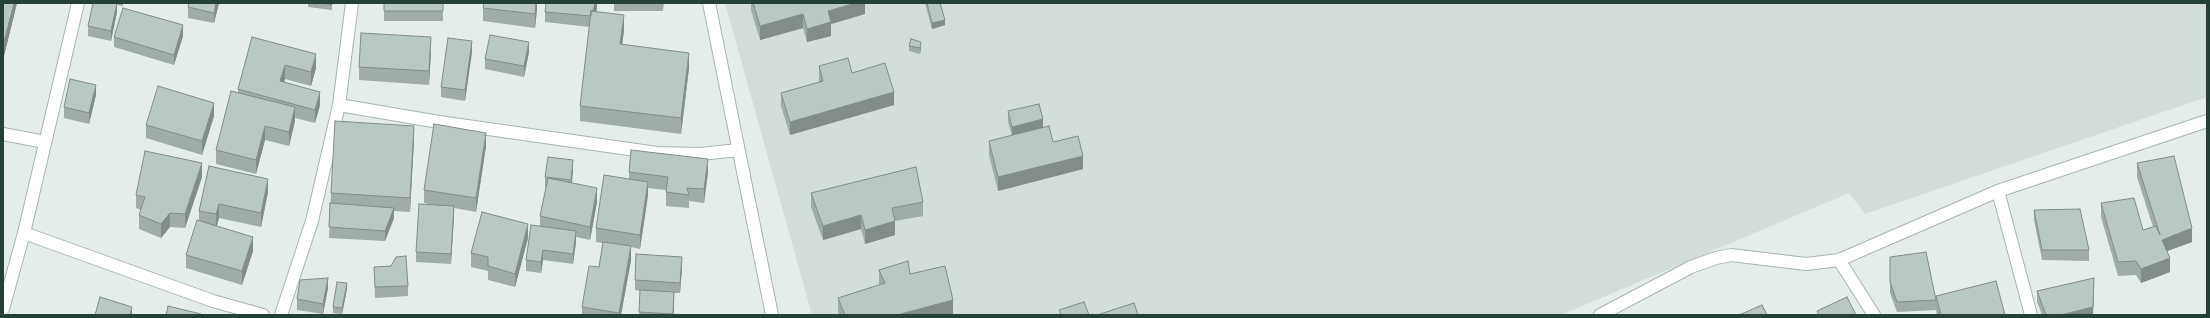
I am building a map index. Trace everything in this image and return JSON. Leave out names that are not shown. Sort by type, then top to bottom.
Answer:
[{"type":"street","points":[[4,305],[24,234],[78,3]]},
{"type":"street","points":[[281,315],[312,221],[339,105],[352,3]]},
{"type":"street","points":[[708,3],[772,315]]},
{"type":"street","points":[[339,105],[439,122],[657,153],[701,154],[738,150]]},
{"type":"street","points":[[1600,315],[1691,267],[1716,258],[1730,255],[1806,264],[1839,260],[1998,191],[2207,121]]},
{"type":"street","points":[[3,134],[46,142]]},
{"type":"street","points":[[1998,191],[2031,315]]},
{"type":"street","points":[[24,234],[213,301],[263,315]]},
{"type":"street","points":[[1839,260],[1874,315]]},
{"type":"shaded area","points":[[725,3],[2207,3],[2207,97],[1865,214],[1849,193],[1561,315],[812,315]]},
{"type":"building","points":[[3,3],[14,3],[4,42],[3,42]]},
{"type":"building","points":[[93,3],[117,3],[111,31],[88,26]]},
{"type":"building","points":[[189,3],[216,3],[214,13],[188,7]]},
{"type":"building","points":[[384,3],[443,3],[443,11],[384,11]]},
{"type":"building","points":[[484,3],[536,3],[535,14],[483,8]]},
{"type":"building","points":[[546,3],[595,3],[593,11],[591,11],[591,16],[545,12]]},
{"type":"building","points":[[753,3],[856,3],[828,11],[831,22],[807,29],[803,14],[760,26]]},
{"type":"building","points":[[927,3],[940,3],[945,20],[932,23]]},
{"type":"building","points":[[123,8],[183,25],[174,55],[114,37]]},
{"type":"building","points":[[591,11],[624,15],[620,44],[689,53],[681,118],[580,106]]},
{"type":"building","points":[[361,33],[431,37],[429,71],[359,67]]},
{"type":"building","points":[[490,35],[529,42],[524,66],[485,59]]},
{"type":"building","points":[[252,37],[316,54],[311,72],[285,65],[280,81],[320,92],[315,110],[238,89]]},
{"type":"building","points":[[448,38],[472,41],[465,90],[441,87]]},
{"type":"building","points":[[911,39],[921,42],[920,48],[909,46]]},
{"type":"building","points":[[848,58],[852,73],[885,63],[894,92],[790,122],[781,93],[823,81],[819,66]]},
{"type":"building","points":[[70,79],[96,85],[89,113],[64,107]]},
{"type":"building","points":[[158,86],[214,103],[202,141],[146,125]]},
{"type":"building","points":[[231,91],[295,107],[289,132],[265,126],[256,160],[216,150]]},
{"type":"building","points":[[1039,104],[1043,119],[1012,127],[1008,111]]},
{"type":"building","points":[[335,121],[414,126],[410,198],[331,193]]},
{"type":"building","points":[[434,124],[486,133],[476,198],[424,190]]},
{"type":"building","points":[[1049,126],[1053,142],[1078,136],[1083,156],[998,177],[989,141]]},
{"type":"building","points":[[631,150],[708,159],[704,189],[687,188],[689,195],[666,192],[668,177],[629,172]]},
{"type":"building","points":[[145,151],[202,163],[185,214],[170,213],[161,224],[139,215],[145,197],[136,195]]},
{"type":"building","points":[[2174,156],[2192,228],[2162,240],[2170,258],[2141,269],[2136,261],[2118,262],[2101,203],[2134,198],[2143,230],[2156,226],[2160,235],[2137,163]]},
{"type":"building","points":[[548,157],[573,160],[571,180],[545,177]]},
{"type":"building","points":[[209,166],[268,179],[261,213],[219,204],[216,214],[199,211]]},
{"type":"building","points":[[916,167],[923,202],[892,208],[895,221],[865,230],[861,215],[823,226],[811,193]]},
{"type":"building","points":[[604,175],[648,182],[640,235],[596,228]]},
{"type":"building","points":[[548,178],[597,188],[590,227],[540,216]]},
{"type":"building","points":[[330,203],[394,208],[385,231],[329,227]]},
{"type":"building","points":[[419,204],[454,206],[451,254],[416,252]]},
{"type":"building","points":[[2080,209],[2089,250],[2042,250],[2034,210]]},
{"type":"building","points":[[482,212],[528,224],[515,274],[488,266],[488,257],[471,253]]},
{"type":"building","points":[[197,220],[253,237],[242,271],[186,255]]},
{"type":"building","points":[[531,225],[576,231],[573,254],[543,250],[541,262],[526,260]]},
{"type":"building","points":[[603,242],[631,246],[619,313],[582,307],[589,266],[599,267]]},
{"type":"building","points":[[1926,252],[1936,300],[1897,302],[1890,282],[1890,257]]},
{"type":"building","points":[[636,254],[682,257],[680,283],[635,280]]},
{"type":"building","points":[[406,256],[408,286],[375,287],[374,267],[391,266],[396,257]]},
{"type":"building","points":[[908,261],[910,274],[945,266],[953,300],[897,315],[845,315],[838,298],[885,283],[879,270]]},
{"type":"building","points":[[328,278],[323,304],[297,299],[300,280]]},
{"type":"building","points":[[2094,278],[2093,307],[2061,315],[2046,315],[2037,291]]},
{"type":"building","points":[[1996,281],[2005,315],[1941,315],[1936,296]]},
{"type":"building","points":[[337,282],[347,283],[342,308],[333,307]]},
{"type":"building","points":[[640,290],[674,292],[673,314],[639,312]]},
{"type":"building","points":[[100,297],[132,307],[130,315],[95,315]]},
{"type":"building","points":[[1847,297],[1856,315],[1819,315],[1817,311]]},
{"type":"building","points":[[1084,302],[1089,315],[1061,315],[1059,310]]},
{"type":"building","points":[[1134,303],[1138,315],[1097,315]]},
{"type":"building","points":[[1762,305],[1767,315],[1739,315]]},
{"type":"building","points":[[168,306],[201,314],[201,315],[166,315]]}]
